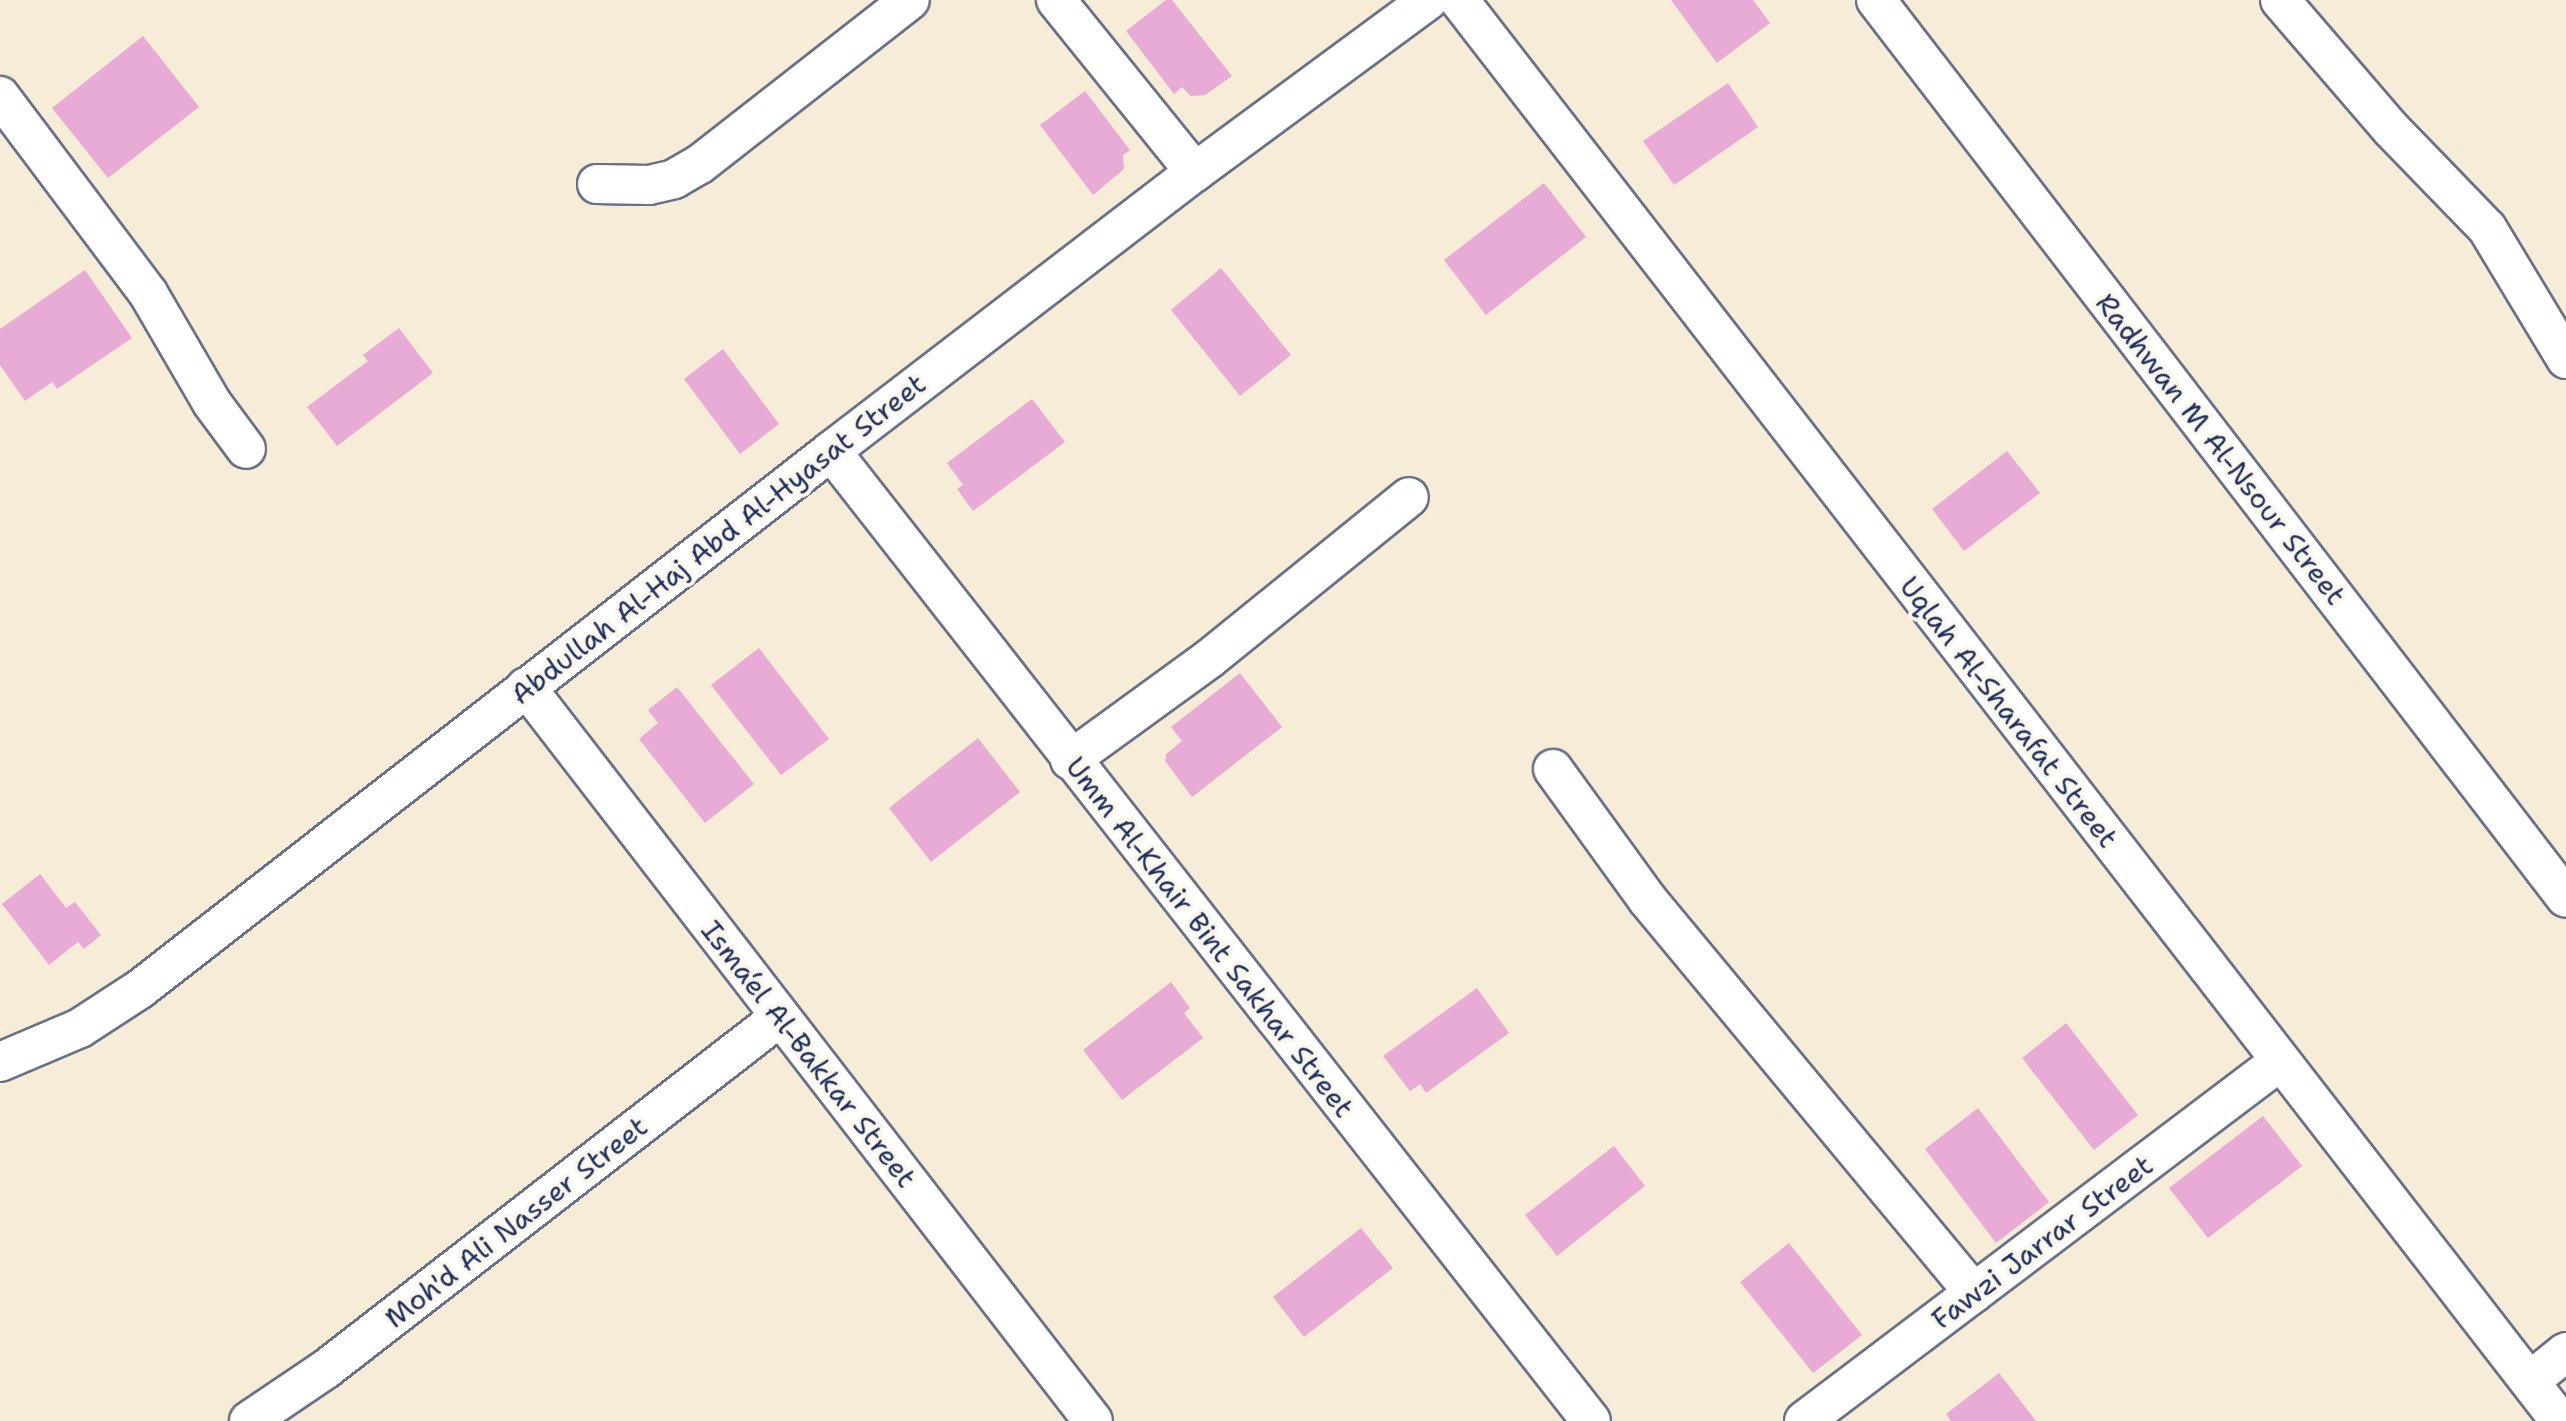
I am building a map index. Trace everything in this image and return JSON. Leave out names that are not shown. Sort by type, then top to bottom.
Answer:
[{"type":"street","points":[[596,184],[648,185],[674,179],[700,164],[910,0]]},
{"type":"street","points":[[1056,0],[1194,172]]},
{"type":"street","name":"Abdullah Al-Haj Abd Al-Hyasat Street","points":[[0,1062],[80,1028],[140,990],[830,451],[1194,172],[1428,0]]},
{"type":"street","name":"Uqlah Al-Sharafat Street","points":[[1460,0],[2560,1421]]},
{"type":"street","name":"Radhwan M Al-Nsour Street","points":[[1876,0],[2566,898]]},
{"type":"street","points":[[2280,0],[2391,129],[2487,228],[2566,360]]},
{"type":"street","points":[[0,96],[148,293],[212,403],[246,450]]},
{"type":"street","name":"Umm Al-Khair Bint Sakhar Street","points":[[830,451],[1591,1421]]},
{"type":"street","points":[[1070,760],[1209,659],[1409,497]]},
{"type":"street","name":"Isma‘el Al-Bakkar Street","points":[[526,687],[1093,1421]]},
{"type":"street","points":[[1553,768],[1646,899],[1974,1293]]},
{"type":"street","name":"Moh'd Ali Nasser Street","points":[[249,1421],[326,1369],[780,1017]]},
{"type":"street","name":"Fawzi Jarrar Street","points":[[1804,1421],[2279,1062]]},
{"type":"street","points":[[2530,1381],[2566,1352]]},
{"type":"building","points":[[1166,0],[1172,0],[1232,76],[1205,95],[1191,96],[1182,87],[1174,94],[1126,31]]},
{"type":"building","points":[[1671,0],[1753,0],[1770,23],[1717,63]]},
{"type":"building","points":[[143,36],[199,107],[108,178],[52,108]]},
{"type":"building","points":[[1728,83],[1758,127],[1674,185],[1643,141]]},
{"type":"building","points":[[1085,91],[1130,150],[1123,155],[1124,169],[1093,195],[1040,125]]},
{"type":"building","points":[[1544,183],[1586,237],[1486,315],[1444,260]]},
{"type":"building","points":[[1221,268],[1291,355],[1240,396],[1171,310]]},
{"type":"building","points":[[85,270],[132,338],[57,389],[52,382],[25,401],[0,365],[0,329]]},
{"type":"building","points":[[399,328],[433,373],[337,446],[307,407],[368,361],[363,355]]},
{"type":"building","points":[[723,349],[779,424],[740,454],[684,379]]},
{"type":"building","points":[[1032,399],[1065,442],[973,511],[957,489],[963,485],[947,463]]},
{"type":"building","points":[[2007,451],[2040,493],[1964,551],[1932,509]]},
{"type":"building","points":[[759,648],[829,739],[781,775],[711,685]]},
{"type":"building","points":[[1240,673],[1282,727],[1192,797],[1165,761],[1166,754],[1182,741],[1171,727]]},
{"type":"building","points":[[677,687],[754,784],[705,823],[639,739],[658,723],[648,710]]},
{"type":"building","points":[[978,738],[1020,792],[931,862],[889,808]]},
{"type":"building","points":[[40,874],[66,908],[75,902],[101,935],[84,949],[78,942],[49,965],[2,904]]},
{"type":"building","points":[[1171,982],[1190,1008],[1184,1013],[1203,1038],[1122,1100],[1083,1050]]},
{"type":"building","points":[[1477,988],[1509,1033],[1426,1093],[1420,1084],[1410,1091],[1383,1056]]},
{"type":"building","points":[[2066,1023],[2138,1115],[2094,1150],[2022,1058]]},
{"type":"building","points":[[1978,1108],[2049,1202],[1996,1243],[1925,1149]]},
{"type":"building","points":[[2263,1116],[2302,1166],[2208,1238],[2169,1188]]},
{"type":"building","points":[[1614,1146],[1645,1186],[1557,1256],[1525,1215]]},
{"type":"building","points":[[1361,1228],[1393,1268],[1304,1337],[1273,1297]]},
{"type":"building","points":[[1789,1243],[1862,1335],[1813,1373],[1740,1282]]},
{"type":"building","points":[[1999,1373],[2036,1421],[1951,1421],[1946,1414]]}]
